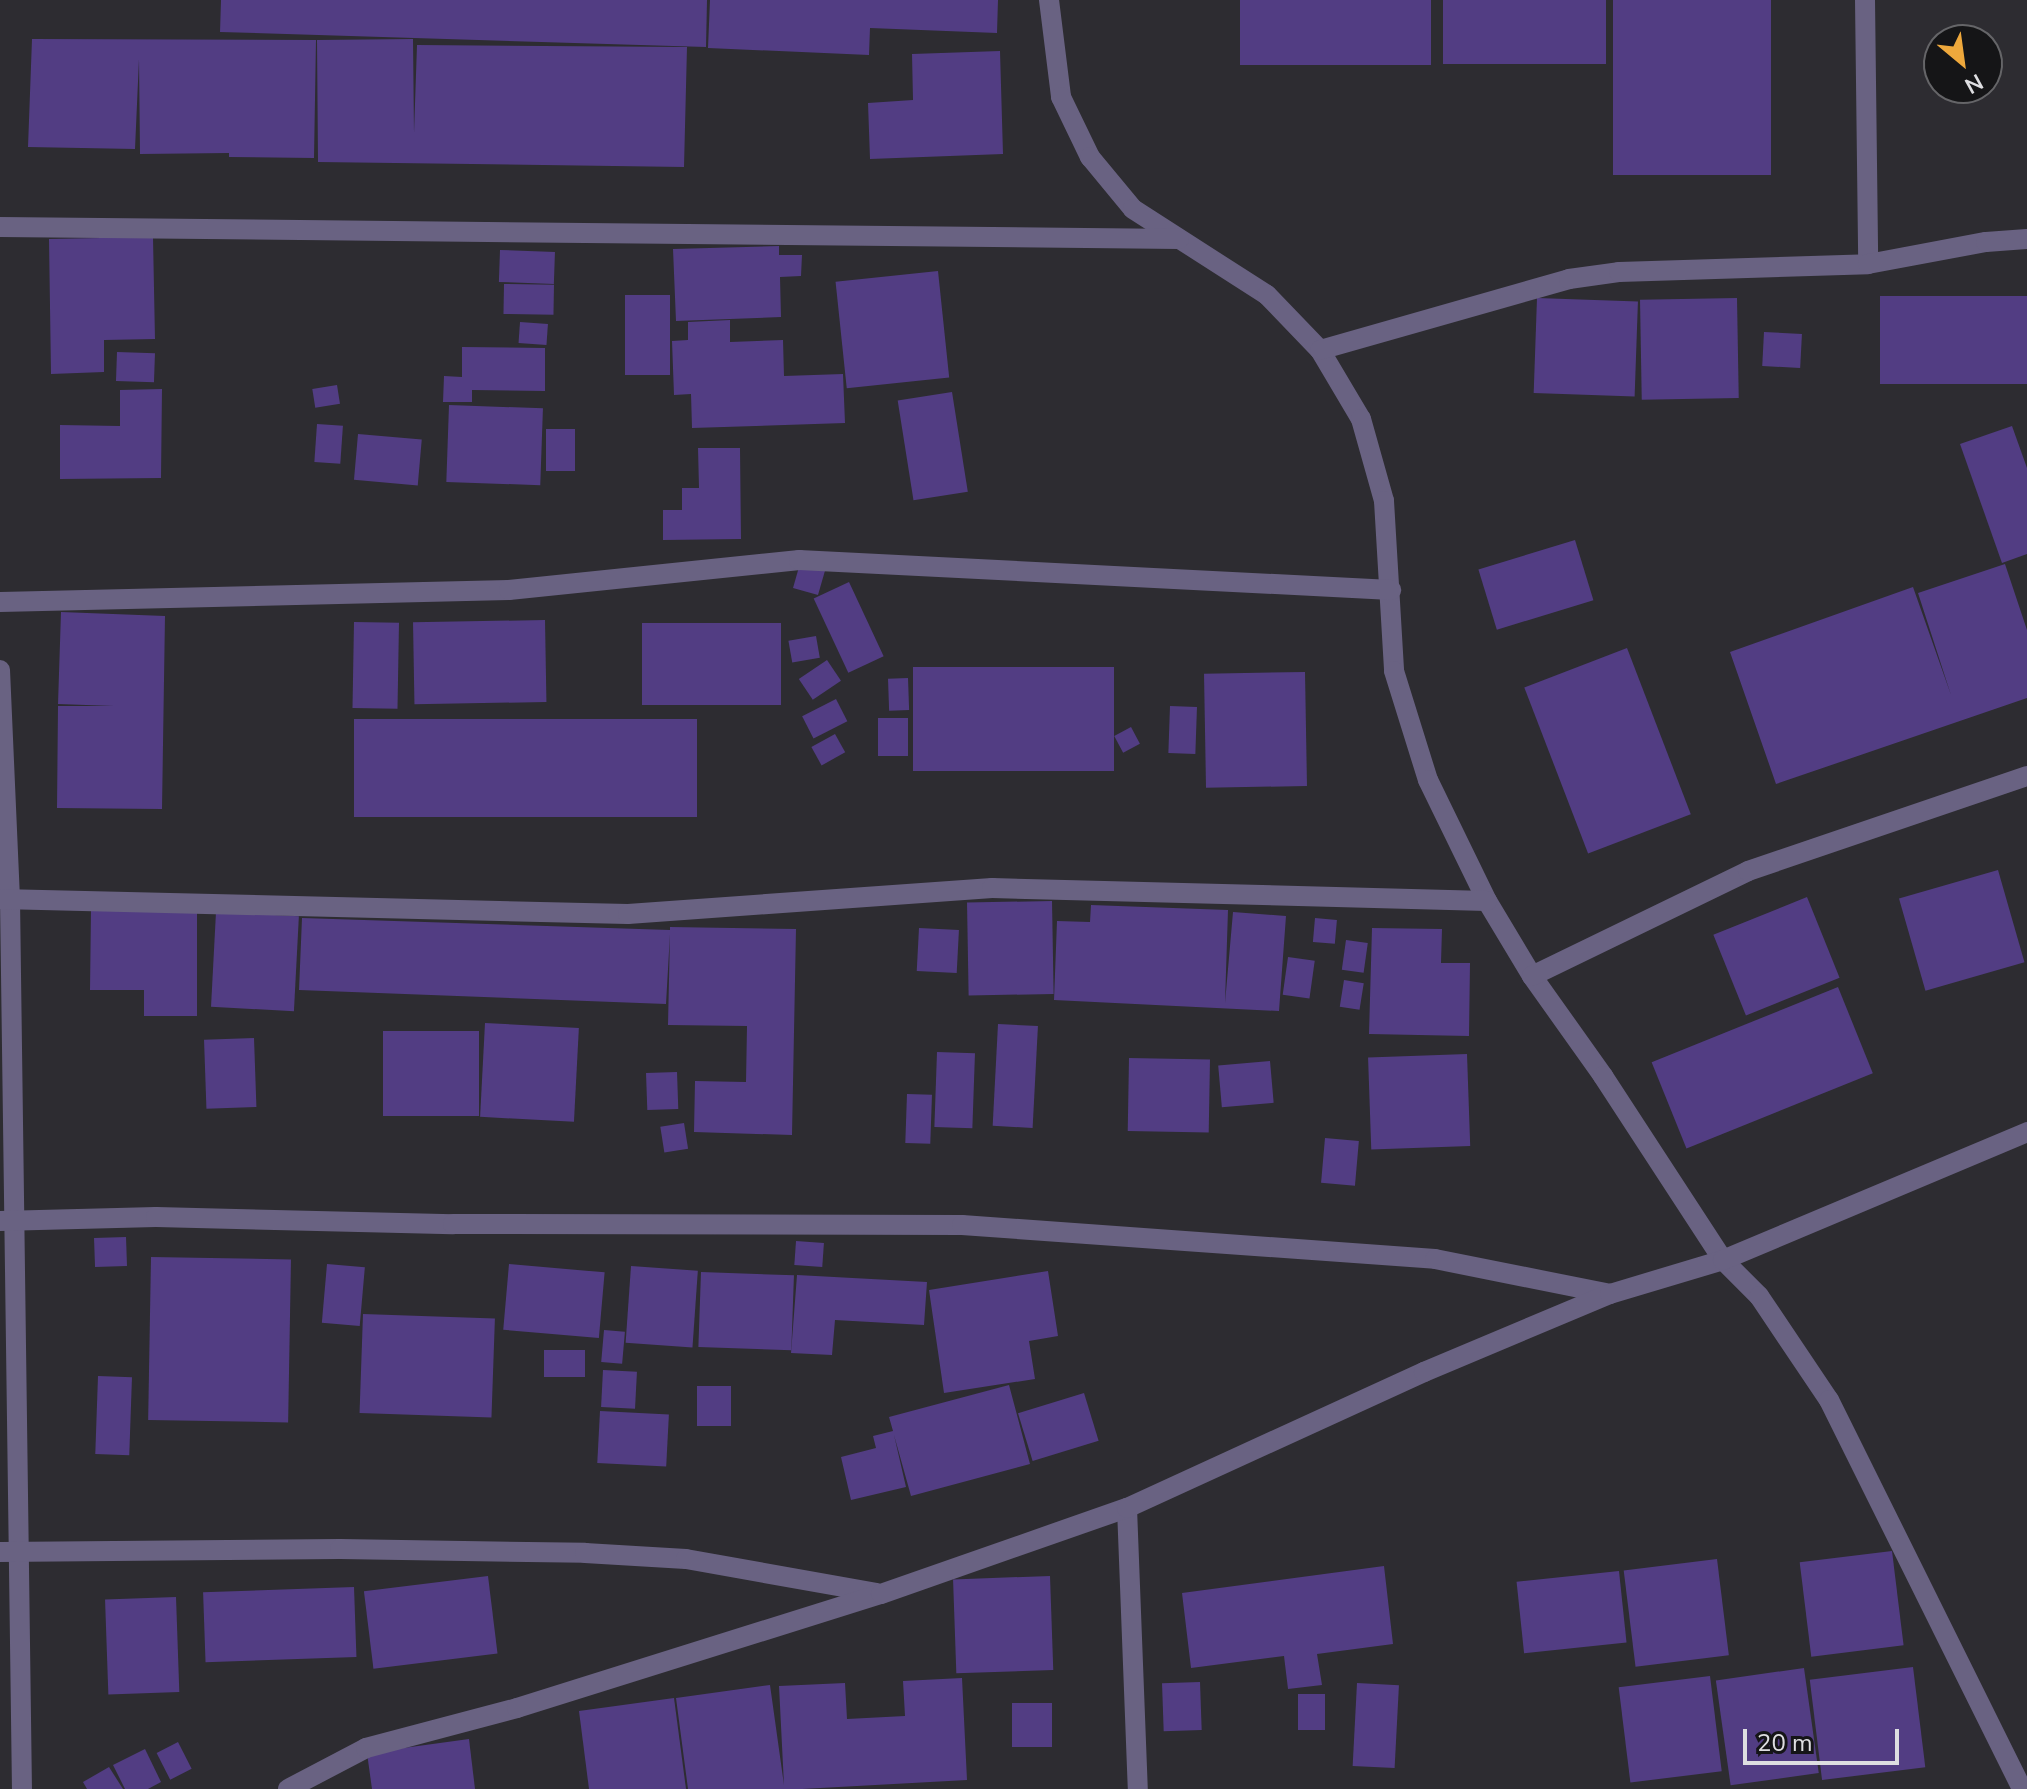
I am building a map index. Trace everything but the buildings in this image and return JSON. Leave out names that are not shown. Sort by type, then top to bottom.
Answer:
[{"type":"street","points":[[1049,0],[1061,97],[1090,157],[1133,209],[1267,295],[1320,350],[1361,419],[1384,501],[1394,671],[1428,780],[1487,901],[1532,976],[1603,1076],[1723,1260],[1759,1296],[1829,1400],[2022,1789]]},
{"type":"street","points":[[1865,0],[1868,264]]},
{"type":"street","points":[[0,227],[1179,239]]},
{"type":"street","points":[[1320,350],[1569,279],[1619,272],[1868,264],[1986,242],[2027,239]]},
{"type":"street","points":[[0,602],[509,590],[799,560],[1391,590]]},
{"type":"street","points":[[0,670],[8,1222],[21,1551],[22,1789]]},
{"type":"street","points":[[1532,976],[1748,871],[2027,776]]},
{"type":"street","points":[[5,899],[628,914],[992,888],[1487,901]]},
{"type":"street","points":[[288,1789],[366,1748],[517,1708],[881,1594],[1127,1508],[1424,1372],[1610,1294],[1723,1260],[2027,1132]]},
{"type":"street","points":[[8,1222],[156,1217],[453,1224],[962,1225],[1435,1259],[1610,1294]]},
{"type":"street","points":[[1127,1508],[1138,1789]]},
{"type":"street","points":[[0,1552],[340,1549],[585,1553],[686,1559],[881,1594]]}]
